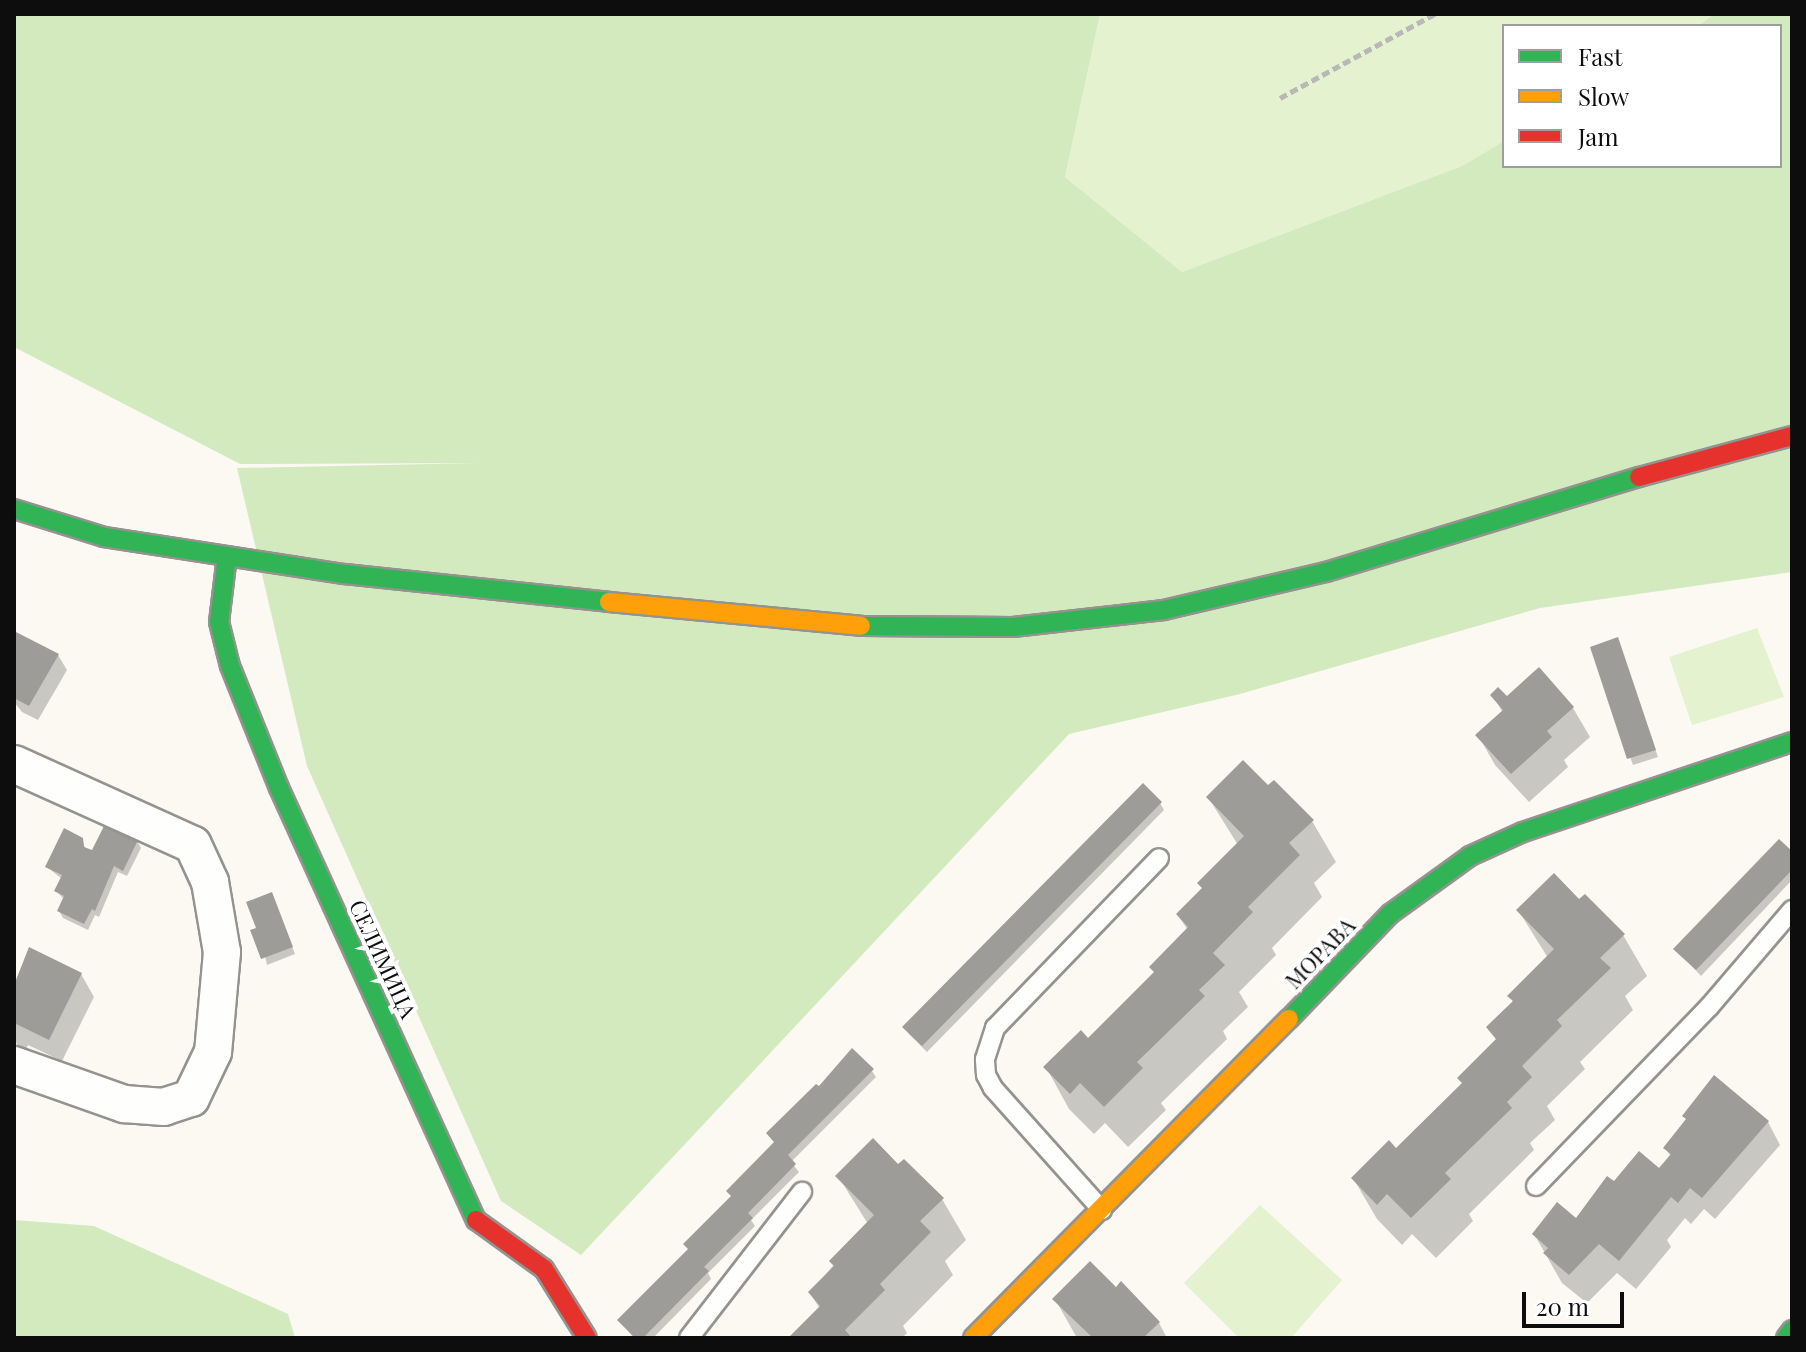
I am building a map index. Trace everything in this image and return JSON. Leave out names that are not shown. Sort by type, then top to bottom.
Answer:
[{"type":"street","points":[[14,509],[104,537],[344,574],[709,615],[836,626],[1013,627],[1164,610],[1326,572],[1584,492],[1792,436]]},
{"type":"street","name":"СЕЛИМИЦА","points":[[227,556],[219,622],[230,666],[279,788],[478,1224],[544,1269],[587,1338]]},
{"type":"street","name":"МОРАВА","points":[[973,1338],[1390,914],[1429,883],[1470,856],[1523,832],[1792,742]]},
{"type":"street","points":[[14,764],[193,845],[210,882],[222,952],[213,1052],[191,1098],[164,1107],[124,1104],[14,1065]]},
{"type":"street","points":[[1786,1338],[1792,1330]]},
{"type":"lane","points":[[1102,1210],[993,1088],[986,1075],[985,1059],[995,1028],[1159,858]]},
{"type":"lane","points":[[1536,1186],[1709,1007],[1792,910]]},
{"type":"lane","points":[[689,1338],[802,1192]]},
{"type":"path","points":[[1280,98],[1435,14]]},
{"type":"green space","points":[[14,14],[1100,14],[1065,177],[1182,272],[1462,166],[1502,142],[1502,168],[1782,168],[1782,24],[1701,24],[1714,14],[1792,14],[1792,572],[1540,608],[1240,694],[1069,734],[581,1255],[501,1201],[307,766],[237,468],[479,463],[240,464],[14,347]]},
{"type":"green space","points":[[1100,14],[1714,14],[1701,24],[1502,24],[1502,142],[1462,166],[1182,272],[1065,177]]},
{"type":"green space","points":[[1757,628],[1784,697],[1692,725],[1669,657]]},
{"type":"green space","points":[[1260,1205],[1342,1280],[1291,1338],[1239,1338],[1184,1283]]},
{"type":"green space","points":[[14,1220],[94,1226],[288,1314],[295,1338],[14,1338]]},
{"type":"building","points":[[14,631],[59,654],[29,706],[14,698]]},
{"type":"building","points":[[1618,637],[1656,750],[1627,759],[1590,647]]},
{"type":"building","points":[[1539,667],[1574,707],[1547,731],[1552,737],[1511,774],[1475,735],[1503,710],[1490,695],[1498,687],[1507,696]]},
{"type":"building","points":[[1243,760],[1268,785],[1274,780],[1314,820],[1289,843],[1300,855],[1248,907],[1253,912],[1213,953],[1225,965],[1199,990],[1205,996],[1137,1062],[1143,1068],[1104,1107],[1080,1083],[1070,1094],[1043,1067],[1081,1030],[1088,1038],[1154,972],[1149,967],[1188,927],[1176,914],[1202,888],[1197,883],[1244,836],[1206,797]]},
{"type":"building","points":[[1143,783],[1162,802],[922,1046],[902,1027]]},
{"type":"building","points":[[105,824],[138,840],[123,871],[114,866],[95,911],[92,909],[84,924],[57,911],[64,896],[54,891],[62,875],[45,867],[64,828],[83,838],[84,847],[92,850]]},
{"type":"building","points":[[1779,839],[1792,851],[1792,870],[1696,970],[1673,949]]},
{"type":"building","points":[[1554,873],[1579,899],[1585,894],[1625,934],[1600,958],[1611,968],[1557,1020],[1562,1026],[1522,1066],[1532,1077],[1507,1102],[1512,1108],[1445,1173],[1451,1179],[1411,1218],[1387,1194],[1377,1205],[1351,1178],[1389,1140],[1396,1148],[1462,1083],[1457,1078],[1496,1039],[1486,1027],[1513,1001],[1507,996],[1554,949],[1516,910]]},
{"type":"building","points":[[272,892],[293,947],[261,959],[250,930],[256,928],[246,902]]},
{"type":"building","points":[[29,947],[82,973],[49,1040],[14,1023],[14,985]]},
{"type":"building","points":[[852,1048],[874,1069],[788,1155],[796,1164],[748,1213],[753,1218],[704,1267],[709,1271],[643,1338],[635,1338],[617,1320],[688,1249],[683,1244],[731,1196],[726,1191],[774,1142],[766,1133],[816,1084],[819,1086]]},
{"type":"building","points":[[1714,1075],[1769,1121],[1702,1198],[1690,1188],[1678,1203],[1671,1197],[1619,1261],[1599,1244],[1569,1275],[1543,1253],[1548,1248],[1532,1234],[1557,1202],[1576,1218],[1607,1176],[1614,1181],[1639,1151],[1659,1168],[1671,1154],[1663,1148],[1686,1119],[1682,1116]]},
{"type":"building","points":[[873,1138],[898,1164],[904,1159],[944,1198],[920,1221],[931,1232],[880,1284],[885,1290],[845,1330],[852,1338],[788,1338],[820,1306],[808,1292],[834,1266],[829,1261],[874,1215],[835,1176]]},
{"type":"building","points":[[1090,1261],[1116,1287],[1121,1281],[1160,1322],[1143,1338],[1093,1338],[1052,1299]]},
{"type":"traffic: fast","points":[[861,626],[1013,627],[1164,610],[1326,572],[1639,477]]},
{"type":"traffic: fast","points":[[14,509],[104,537],[344,574],[609,602]]},
{"type":"traffic: fast","points":[[227,556],[219,622],[230,666],[279,788],[476,1220]]},
{"type":"traffic: fast","points":[[1289,1019],[1390,914],[1470,856],[1523,832],[1792,742]]},
{"type":"traffic: fast","points":[[1786,1338],[1792,1330]]},
{"type":"traffic: slow","points":[[609,602],[861,626]]},
{"type":"traffic: slow","points":[[973,1338],[1289,1019]]},
{"type":"traffic: jam","points":[[1639,477],[1792,436]]},
{"type":"traffic: jam","points":[[476,1220],[544,1269],[587,1338]]}]
